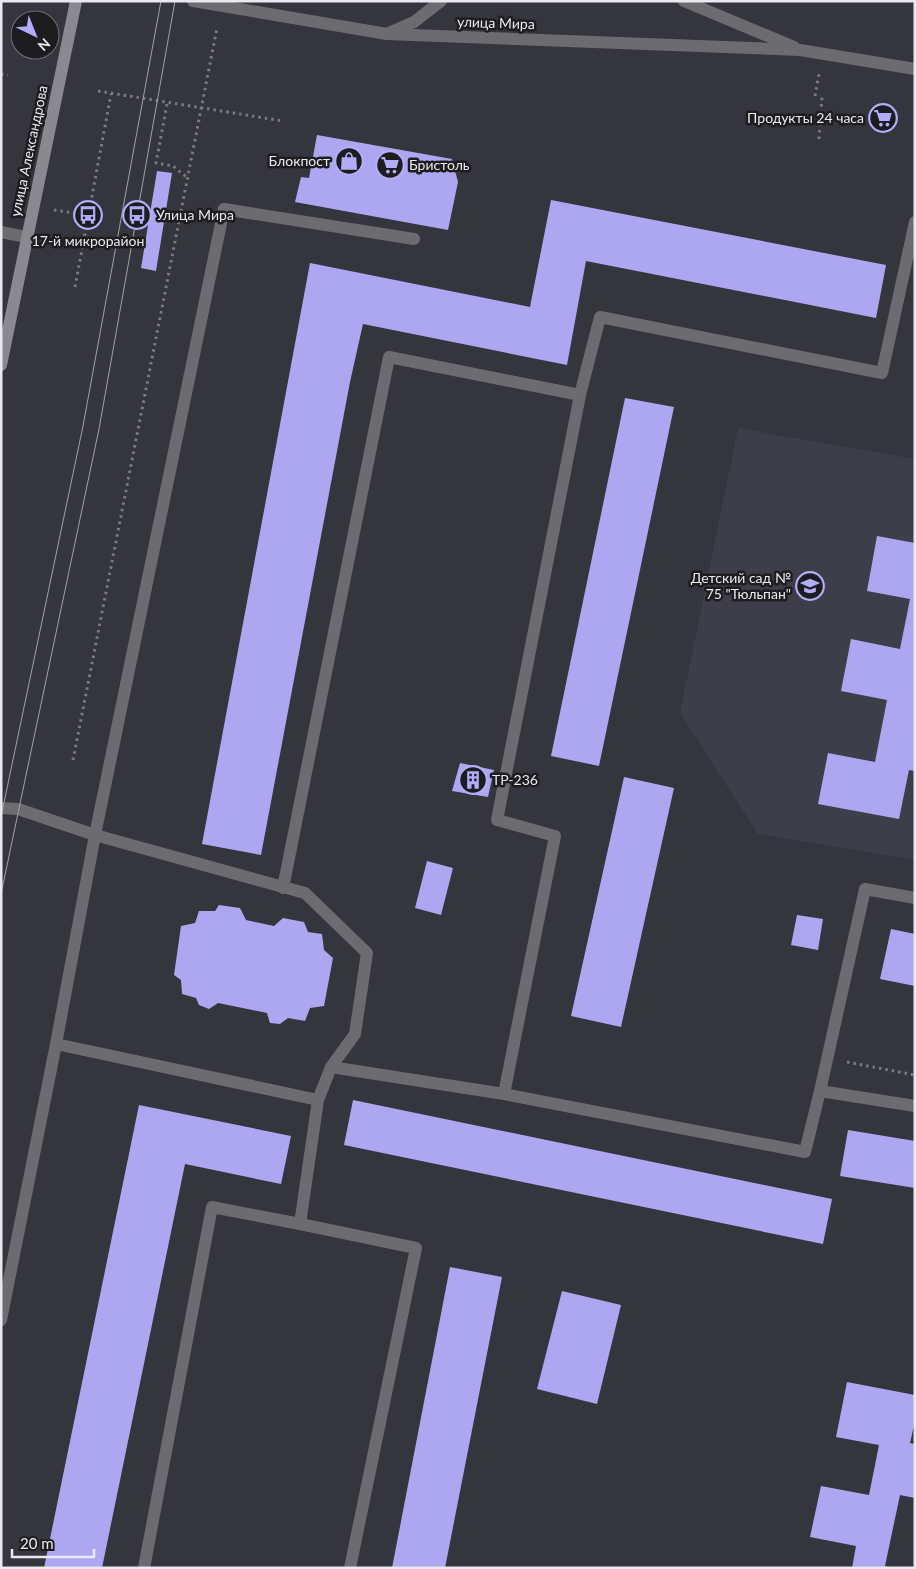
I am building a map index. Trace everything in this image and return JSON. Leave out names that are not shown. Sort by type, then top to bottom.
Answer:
[{"type":"main road","name":"улица Александрова","points":[[1,365],[32,207],[76,1]]},
{"type":"street","name":"улица Мира","points":[[193,1],[387,34],[800,50],[915,69]]},
{"type":"street","points":[[387,34],[414,22],[441,1]]},
{"type":"street","name":"улица Мира","points":[[684,1],[800,50]]},
{"type":"street","points":[[1,1320],[95,835],[224,209],[414,239]]},
{"type":"street","points":[[504,1094],[555,836],[497,820],[580,395],[600,317],[882,373],[915,222]]},
{"type":"street","points":[[1,232],[26,237]]},
{"type":"street","points":[[283,888],[389,357],[580,395]]},
{"type":"street","points":[[1,808],[18,809],[95,835],[305,893],[367,953],[355,1034],[331,1067],[318,1100],[300,1224]]},
{"type":"street","points":[[331,1067],[504,1094],[805,1152],[865,889],[915,898]]},
{"type":"street","points":[[56,1044],[318,1100]]},
{"type":"street","points":[[820,1091],[915,1106]]},
{"type":"street","points":[[144,1568],[212,1207],[416,1248],[350,1568]]},
{"type":"path","points":[[73,760],[203,110],[217,28]]},
{"type":"path","points":[[1,74],[8,75]]},
{"type":"path","points":[[98,91],[283,122]]},
{"type":"path","points":[[75,287],[111,94]]},
{"type":"path","points":[[819,138],[822,97]]},
{"type":"path","points":[[167,104],[156,163],[173,166],[189,178]]},
{"type":"path","points":[[32,207],[88,215]]},
{"type":"path","points":[[827,1058],[915,1075]]},
{"type":"shaded area","name":"Детский сад № 75 \"Тюльпан\"","points":[[738,428],[915,459],[915,860],[758,834],[680,713]]},
{"type":"building","points":[[317,135],[452,159],[458,182],[448,230],[295,202],[301,177],[309,178]]},
{"type":"building","points":[[157,171],[172,173],[156,271],[141,268]]},
{"type":"building","points":[[551,200],[886,265],[876,318],[586,261],[567,365],[363,324],[350,382],[261,855],[202,844],[310,263],[530,307]]},
{"type":"building","points":[[625,398],[674,407],[599,766],[551,756]]},
{"type":"building","points":[[877,536],[915,543],[915,771],[909,770],[899,819],[818,804],[828,753],[875,762],[887,700],[841,691],[851,639],[900,649],[910,599],[867,591]]},
{"type":"building","name":"ТР-236","points":[[460,763],[494,770],[488,797],[452,791]]},
{"type":"building","points":[[624,777],[674,788],[621,1027],[571,1016]]},
{"type":"building","points":[[427,861],[453,868],[441,915],[415,908]]},
{"type":"building","points":[[219,905],[240,908],[246,920],[274,926],[283,918],[304,922],[308,932],[322,934],[324,950],[333,958],[324,1006],[310,1008],[305,1021],[288,1018],[280,1024],[270,1023],[267,1013],[218,1003],[209,1009],[199,1005],[196,998],[182,994],[181,980],[174,975],[181,926],[195,923],[199,911],[215,911]]},
{"type":"building","points":[[797,915],[823,919],[818,950],[791,945]]},
{"type":"building","points":[[891,929],[915,934],[915,986],[880,979]]},
{"type":"building","points":[[353,1100],[832,1199],[823,1244],[344,1145]]},
{"type":"building","points":[[139,1105],[291,1136],[281,1184],[185,1164],[102,1568],[44,1568]]},
{"type":"building","points":[[848,1130],[915,1141],[915,1188],[840,1176]]},
{"type":"building","points":[[450,1267],[502,1277],[445,1568],[392,1568]]},
{"type":"building","points":[[562,1291],[621,1305],[597,1404],[537,1389]]},
{"type":"building","points":[[847,1382],[915,1395],[915,1421],[910,1443],[915,1444],[915,1498],[900,1495],[885,1566],[891,1568],[852,1568],[856,1546],[810,1537],[821,1486],[869,1495],[879,1445],[836,1437]]},
{"type":"tram line","points":[[1,817],[83,426],[161,1]]},
{"type":"tram line","points":[[1,894],[99,429],[175,1]]},
{"type":"place","name":"Продукты 24 часа","points":[[883,118]]},
{"type":"place","name":"Блокпост","points":[[349,161]]},
{"type":"place","name":"Бристоль","points":[[390,165]]},
{"type":"place","name":"17-й микрорайон","points":[[88,215]]},
{"type":"place","name":"Улица Мира","points":[[137,215]]},
{"type":"place","name":"Детский сад № 75 \"Тюльпан\"","points":[[810,586]]},
{"type":"place","name":"ТР-236","points":[[473,780]]}]
